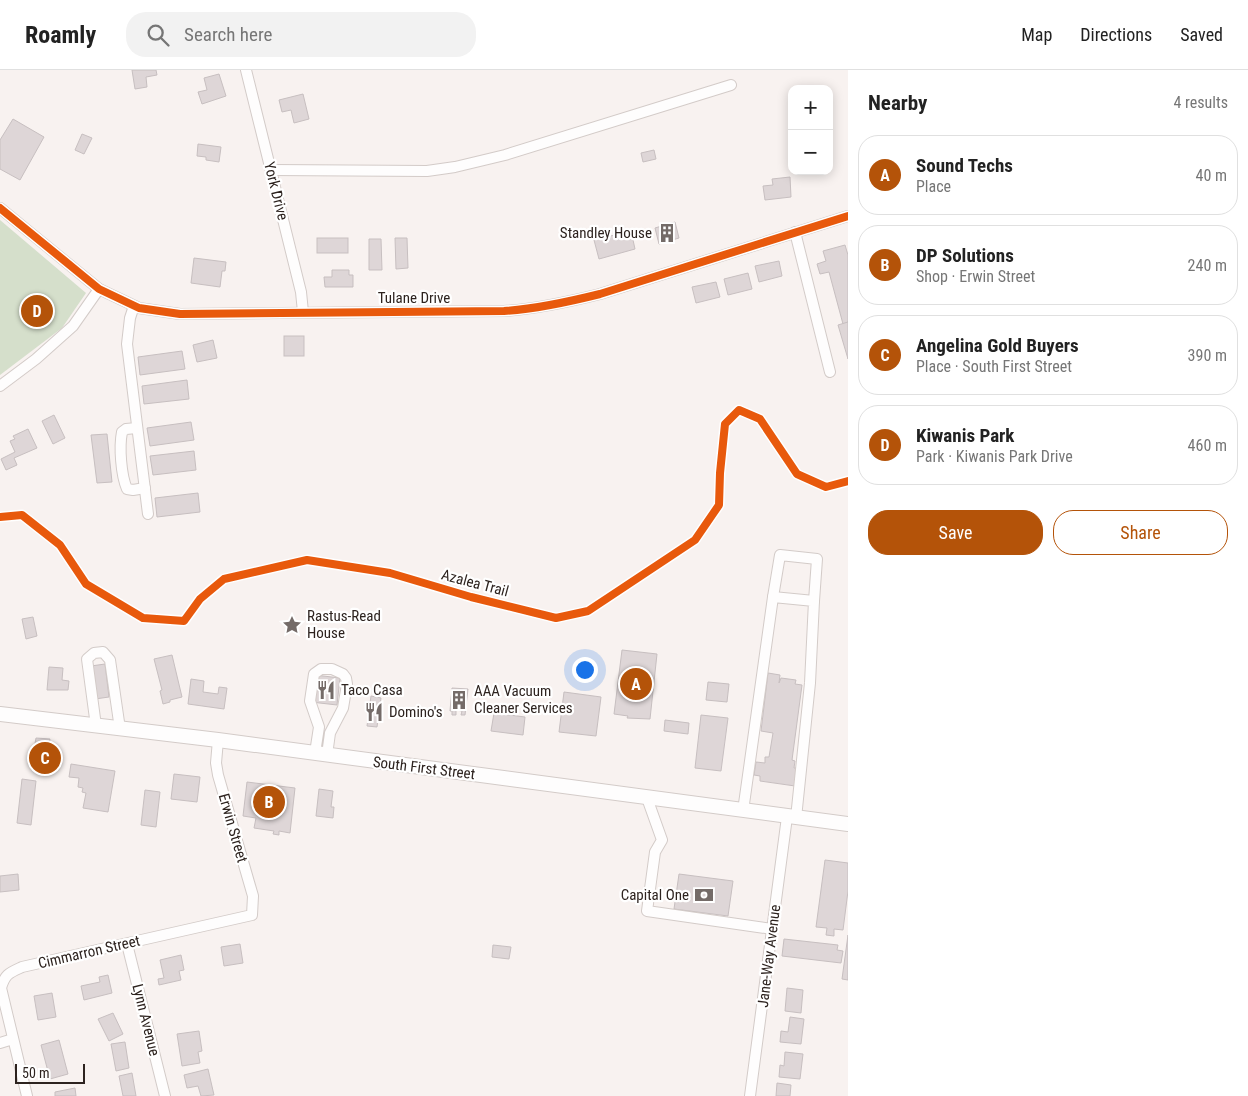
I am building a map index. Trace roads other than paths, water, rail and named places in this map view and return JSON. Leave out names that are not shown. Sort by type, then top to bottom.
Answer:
[{"type":"main road","name":"South First Street","points":[[0,714],[218,740],[848,824]]},
{"type":"street","name":"York Drive","points":[[246,70],[301,292],[303,312]]},
{"type":"street","points":[[271,170],[427,171],[455,167],[514,152],[731,85]]},
{"type":"street","name":"Tulane Drive","points":[[0,208],[99,289],[139,308],[180,314],[527,310],[600,294],[848,216]]},
{"type":"street","points":[[795,232],[830,372]]},
{"type":"street","points":[[0,386],[73,326],[99,289]]},
{"type":"street","points":[[134,306],[130,318],[127,344],[148,514]]},
{"type":"street","points":[[137,428],[126,429],[122,432],[120,440],[124,482],[127,489],[145,488]]},
{"type":"street","name":"Jane-Way Avenue","points":[[750,1096],[772,929],[791,817],[810,683],[817,559],[780,555],[773,597]]},
{"type":"street","points":[[743,811],[773,597],[814,601]]},
{"type":"street","points":[[96,726],[87,659],[94,653],[103,652],[110,660],[120,729]]},
{"type":"street","points":[[321,669],[343,674],[346,684],[343,708],[321,754],[319,727],[310,702],[314,674],[321,669]]},
{"type":"street","name":"Erwin Street","points":[[218,740],[217,769],[253,896],[252,915]]},
{"type":"street","points":[[647,798],[662,840],[655,852],[648,911],[772,929]]},
{"type":"street","name":"Cimmarron Street","points":[[27,1096],[1,988],[4,978],[9,973],[22,967],[252,915]]},
{"type":"street","name":"Lynn Avenue","points":[[127,944],[165,1096]]},
{"type":"street","points":[[0,1042],[13,1039]]},
{"type":"place","name":"Standley House","points":[[667,233]]},
{"type":"place","name":"Kiwanis Park","points":[[37,311]]},
{"type":"place","name":"Rastus-Read House","points":[[292,625]]},
{"type":"place","name":"Sound Techs","points":[[636,684]]},
{"type":"place","name":"Taco Casa","points":[[326,690]]},
{"type":"place","name":"AAA Vacuum Cleaner Services","points":[[459,700]]},
{"type":"place","name":"Domino's","points":[[374,712]]},
{"type":"place","name":"Angelina Gold Buyers","points":[[45,758]]},
{"type":"place","name":"DP Solutions","points":[[269,802]]},
{"type":"place","name":"Capital One","points":[[704,895]]}]
